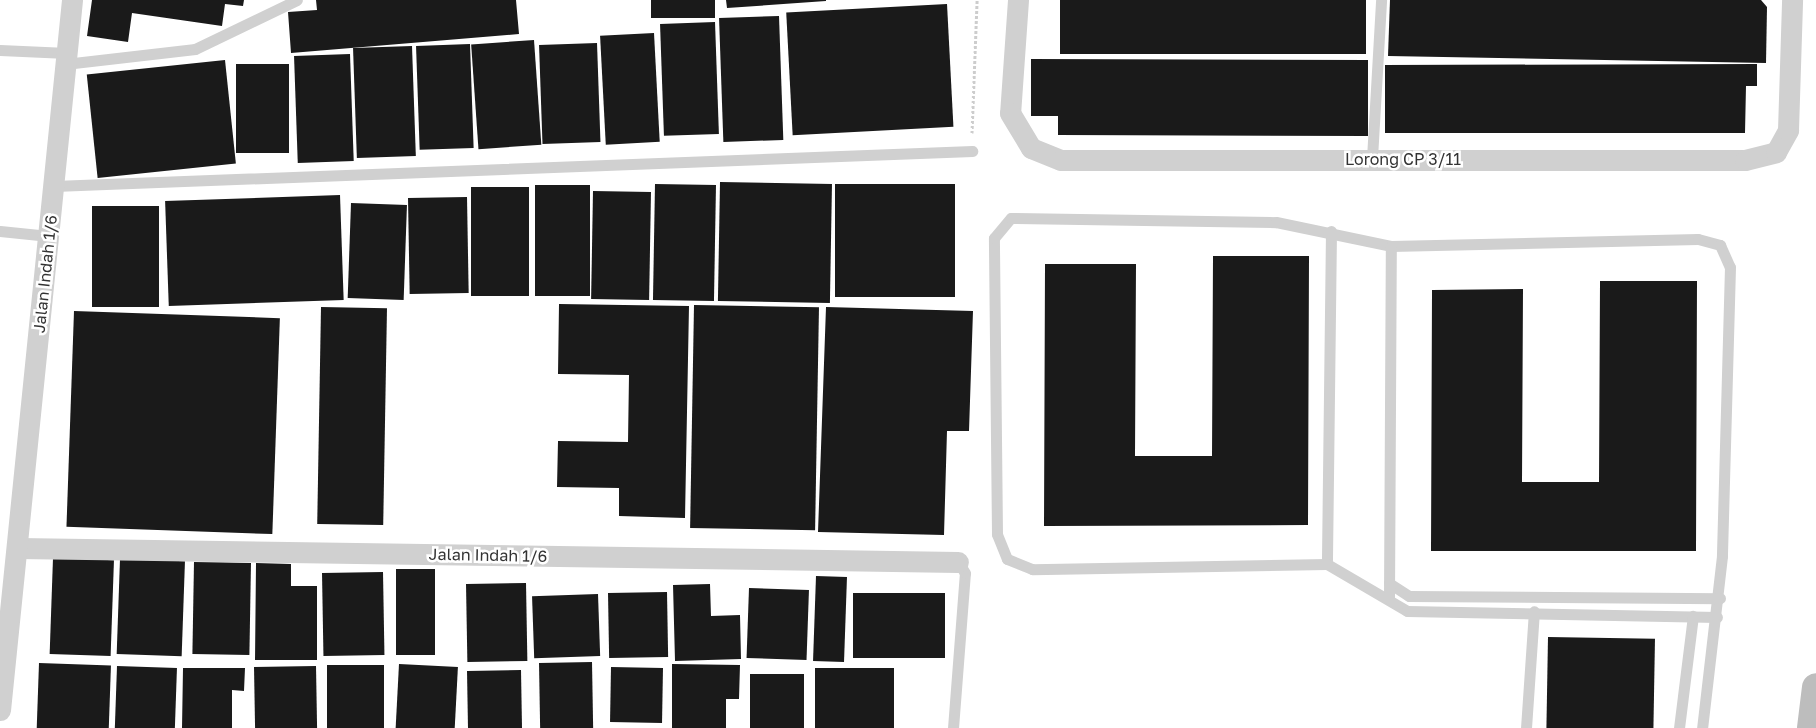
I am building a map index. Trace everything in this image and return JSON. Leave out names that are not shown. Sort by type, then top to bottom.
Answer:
[{"type":"street","name":"Jalan Indah 1/6","points":[[0,710],[7,593],[18,548],[72,0]]},
{"type":"street","name":"Lorong CP 3/11","points":[[1018,0],[1010,113],[1031,148],[1060,160],[1372,158],[1745,160],[1776,152],[1788,130],[1792,0]]},
{"type":"street","name":"Jalan Indah 1/6","points":[[18,548],[958,562]]},
{"type":"street","points":[[1811,728],[1816,687]]},
{"type":"lane","points":[[0,50],[66,59],[195,49],[279,3],[297,0]]},
{"type":"lane","points":[[1372,158],[1381,0]]},
{"type":"lane","points":[[54,186],[972,152]]},
{"type":"lane","points":[[1702,728],[1720,598],[1730,267],[1720,245],[1698,239],[1391,246],[1331,231],[1276,222],[1010,218],[994,238],[997,534],[1007,559],[1032,569],[1327,564],[1389,598],[1407,611],[1534,611],[1717,616]]},
{"type":"lane","points":[[0,231],[49,236]]},
{"type":"lane","points":[[1327,564],[1331,231]]},
{"type":"lane","points":[[1389,598],[1391,246]]},
{"type":"lane","points":[[953,728],[966,573],[958,562]]},
{"type":"lane","points":[[1389,583],[1409,596],[1720,598]]},
{"type":"lane","points":[[1526,728],[1534,611]]},
{"type":"lane","points":[[1679,728],[1693,616]]},
{"type":"path","points":[[972,152],[976,0]]},
{"type":"building","points":[[92,0],[244,0],[243,6],[225,4],[222,26],[132,13],[128,42],[87,36]]},
{"type":"building","points":[[316,0],[516,0],[519,34],[291,53],[288,12],[317,10]]},
{"type":"building","points":[[651,0],[715,0],[715,18],[651,18]]},
{"type":"building","points":[[726,0],[826,0],[826,1],[727,8]]},
{"type":"building","points":[[1060,0],[1366,0],[1366,54],[1060,54]]},
{"type":"building","points":[[1390,0],[1761,0],[1767,7],[1766,63],[1388,56]]},
{"type":"building","points":[[947,4],[953,127],[793,135],[786,12]]},
{"type":"building","points":[[779,16],[783,140],[723,142],[719,18]]},
{"type":"building","points":[[715,22],[719,134],[664,136],[660,24]]},
{"type":"building","points":[[654,33],[660,142],[606,145],[600,36]]},
{"type":"building","points":[[534,40],[541,145],[478,149],[471,44]]},
{"type":"building","points":[[597,43],[600,142],[542,144],[539,45]]},
{"type":"building","points":[[470,44],[474,148],[420,150],[416,46]]},
{"type":"building","points":[[412,46],[416,156],[357,158],[353,48]]},
{"type":"building","points":[[350,54],[354,161],[298,163],[294,56]]},
{"type":"building","points":[[1031,59],[1368,60],[1368,136],[1058,135],[1058,116],[1031,116]]},
{"type":"building","points":[[225,60],[236,163],[98,178],[87,75]]},
{"type":"building","points":[[236,64],[289,64],[289,153],[236,153]]},
{"type":"building","points":[[1757,64],[1757,86],[1746,86],[1745,133],[1385,133],[1385,65]]},
{"type":"building","points":[[720,182],[832,184],[830,303],[718,301]]},
{"type":"building","points":[[655,184],[716,185],[714,301],[653,300]]},
{"type":"building","points":[[835,184],[955,184],[955,297],[835,297]]},
{"type":"building","points":[[535,185],[590,185],[590,296],[535,296]]},
{"type":"building","points":[[471,187],[529,187],[529,296],[471,296]]},
{"type":"building","points":[[593,191],[651,192],[649,300],[591,299]]},
{"type":"building","points":[[340,195],[344,300],[169,306],[165,201]]},
{"type":"building","points":[[467,197],[469,293],[410,294],[408,198]]},
{"type":"building","points":[[351,203],[407,205],[404,300],[348,298]]},
{"type":"building","points":[[92,206],[159,206],[159,307],[92,307]]},
{"type":"building","points":[[1213,256],[1309,256],[1308,525],[1044,526],[1045,264],[1136,264],[1135,456],[1212,456]]},
{"type":"building","points":[[1600,281],[1697,281],[1696,551],[1431,551],[1432,290],[1523,289],[1522,482],[1599,482]]},
{"type":"building","points":[[559,304],[689,306],[685,518],[619,516],[619,488],[557,487],[558,441],[628,442],[629,375],[558,374]]},
{"type":"building","points":[[694,305],[819,307],[815,530],[690,528]]},
{"type":"building","points":[[321,307],[387,308],[383,525],[317,524]]},
{"type":"building","points":[[826,307],[973,311],[969,431],[947,431],[944,535],[818,532]]},
{"type":"building","points":[[74,311],[280,318],[272,534],[66,527]]},
{"type":"building","points":[[53,558],[114,560],[111,656],[50,654]]},
{"type":"building","points":[[120,559],[185,561],[182,656],[117,654]]},
{"type":"building","points":[[194,562],[251,563],[249,655],[192,654]]},
{"type":"building","points":[[256,563],[291,564],[291,586],[317,586],[317,660],[255,660]]},
{"type":"building","points":[[396,569],[435,569],[435,655],[396,655]]},
{"type":"building","points":[[383,572],[384,655],[323,656],[322,573]]},
{"type":"building","points":[[816,576],[847,577],[844,662],[813,661]]},
{"type":"building","points":[[526,583],[527,661],[467,662],[466,584]]},
{"type":"building","points":[[710,584],[711,616],[740,615],[741,659],[675,661],[673,585]]},
{"type":"building","points":[[749,588],[809,590],[807,660],[747,658]]},
{"type":"building","points":[[667,592],[668,657],[609,658],[608,593]]},
{"type":"building","points":[[853,593],[945,593],[945,658],[853,658]]},
{"type":"building","points":[[598,594],[600,656],[534,658],[532,596]]},
{"type":"building","points":[[1548,637],[1655,639],[1653,728],[1546,728]]},
{"type":"building","points":[[592,662],[593,728],[540,728],[539,663]]},
{"type":"building","points":[[39,663],[111,666],[109,728],[37,728]]},
{"type":"building","points":[[399,664],[458,667],[455,728],[396,728]]},
{"type":"building","points":[[672,664],[740,665],[739,699],[726,699],[726,728],[672,728]]},
{"type":"building","points":[[327,665],[384,665],[384,728],[327,728]]},
{"type":"building","points":[[117,666],[177,668],[175,728],[115,728]]},
{"type":"building","points":[[316,666],[317,728],[255,728],[254,667]]},
{"type":"building","points":[[611,667],[663,668],[662,723],[610,722]]},
{"type":"building","points":[[183,668],[245,668],[244,691],[232,690],[232,728],[182,728]]},
{"type":"building","points":[[815,668],[894,668],[894,728],[815,728]]},
{"type":"building","points":[[521,670],[522,728],[468,728],[467,671]]},
{"type":"building","points":[[750,674],[804,674],[804,728],[750,728]]}]
